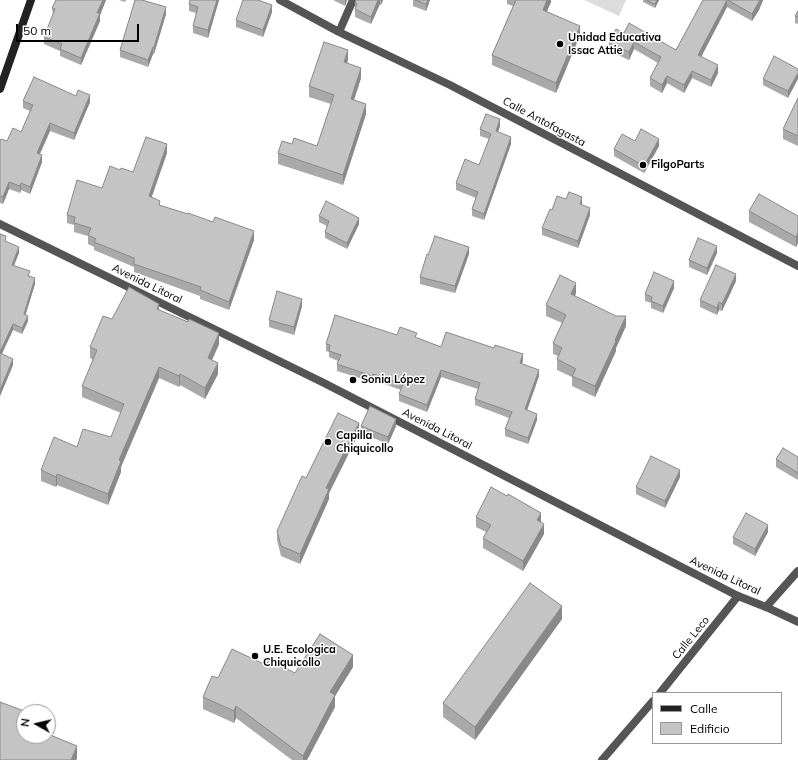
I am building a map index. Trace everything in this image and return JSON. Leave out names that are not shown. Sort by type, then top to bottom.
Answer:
[{"type":"main road","points":[[0,89],[31,0]]},
{"type":"street","name":"Calle Antofagasta","points":[[280,0],[339,32],[450,85],[798,266]]},
{"type":"street","points":[[339,32],[353,0]]},
{"type":"street","name":"Avenida Litoral","points":[[0,224],[324,383],[738,596],[798,622]]},
{"type":"street","points":[[766,607],[798,571]]},
{"type":"street","name":"Calle Leco","points":[[661,692],[738,596]]},
{"type":"street","points":[[602,760],[652,702]]},
{"type":"shaded area","points":[[584,0],[626,0],[619,16]]},
{"type":"building","points":[[56,0],[103,0],[97,13],[100,13],[81,58],[60,49],[62,44],[44,37],[55,9],[52,8]]},
{"type":"building","points":[[135,0],[142,0],[166,7],[154,47],[148,60],[120,50]]},
{"type":"building","points":[[190,0],[217,0],[208,30],[193,26],[198,7],[189,4]]},
{"type":"building","points":[[243,0],[258,0],[272,5],[263,30],[236,20]]},
{"type":"building","points":[[356,0],[378,0],[371,17],[355,9],[357,4],[355,3]]},
{"type":"building","points":[[415,0],[428,0],[426,4]]},
{"type":"building","points":[[516,0],[547,0],[543,10],[580,26],[556,83],[492,55]]},
{"type":"building","points":[[646,0],[657,0],[655,4]]},
{"type":"building","points":[[703,0],[727,0],[698,55],[718,65],[711,80],[692,71],[684,85],[667,76],[662,85],[650,78],[661,57],[634,42],[629,52],[609,43],[616,29],[624,33],[629,23],[676,50]]},
{"type":"building","points":[[728,0],[760,0],[752,14]]},
{"type":"building","points":[[324,42],[348,50],[344,62],[361,68],[351,99],[366,104],[343,175],[278,153],[282,141],[292,144],[294,138],[317,146],[334,95],[309,86]]},
{"type":"building","points":[[774,56],[798,69],[798,73],[788,91],[763,79]]},
{"type":"building","points":[[34,77],[76,96],[78,90],[90,95],[74,133],[50,123],[37,153],[42,155],[30,187],[21,183],[20,186],[9,182],[3,197],[0,196],[0,140],[7,141],[13,128],[21,132],[33,105],[23,101]]},
{"type":"building","points":[[798,98],[798,136],[783,129]]},
{"type":"building","points":[[486,114],[500,119],[496,131],[511,137],[484,214],[472,209],[478,192],[456,183],[465,159],[479,165],[491,134],[480,129]]},
{"type":"building","points":[[641,129],[659,139],[644,166],[614,149],[622,134],[635,141]]},
{"type":"building","points":[[146,137],[167,144],[149,196],[160,201],[159,205],[213,222],[215,217],[254,231],[229,302],[200,290],[201,287],[134,264],[134,258],[94,242],[96,239],[88,235],[91,228],[74,223],[75,217],[67,215],[77,180],[102,188],[110,166],[120,170],[121,168],[133,172]]},
{"type":"building","points":[[569,192],[582,197],[580,204],[590,208],[578,241],[542,228],[550,209],[552,210],[557,196],[566,199]]},
{"type":"building","points":[[759,194],[798,216],[798,233],[796,237],[749,211]]},
{"type":"building","points":[[326,201],[359,218],[347,243],[325,232],[329,221],[319,216]]},
{"type":"building","points":[[0,234],[6,236],[5,241],[19,247],[12,265],[30,271],[28,276],[35,278],[24,314],[28,316],[22,328],[13,324],[0,352]]},
{"type":"building","points":[[435,236],[469,247],[455,286],[420,277],[427,254],[428,255]]},
{"type":"building","points":[[698,238],[717,246],[707,268],[689,260]]},
{"type":"building","points":[[716,265],[736,274],[722,304],[719,302],[717,308],[700,300]]},
{"type":"building","points":[[654,272],[674,281],[663,306],[651,301],[652,297],[645,294]]},
{"type":"building","points":[[560,275],[576,283],[571,294],[616,316],[626,316],[595,386],[572,376],[576,369],[557,359],[562,348],[553,343],[566,315],[546,305]]},
{"type":"building","points":[[129,287],[159,304],[157,309],[188,322],[189,319],[219,333],[208,358],[218,363],[205,388],[180,374],[179,376],[159,367],[119,460],[121,461],[108,494],[57,474],[56,477],[41,470],[54,437],[77,447],[83,429],[111,437],[124,404],[82,386],[97,350],[90,347],[103,316],[112,319]]},
{"type":"building","points":[[277,291],[302,299],[294,327],[269,320]]},
{"type":"building","points":[[335,315],[397,335],[400,327],[417,333],[415,337],[441,347],[446,332],[494,348],[495,345],[523,354],[520,363],[539,370],[525,409],[537,414],[528,438],[505,429],[512,412],[475,399],[480,383],[441,370],[427,405],[399,394],[403,384],[373,374],[372,376],[337,364],[341,355],[329,351],[330,345],[326,344]]},
{"type":"building","points":[[0,353],[13,359],[0,390]]},
{"type":"building","points":[[370,406],[396,419],[388,437],[361,426]]},
{"type":"building","points":[[338,413],[359,423],[326,488],[329,489],[300,554],[281,546],[277,531],[302,476],[306,478]]},
{"type":"building","points":[[783,448],[798,457],[798,473],[776,459]]},
{"type":"building","points":[[651,456],[680,470],[665,501],[636,487]]},
{"type":"building","points":[[491,487],[507,496],[508,494],[541,513],[537,520],[544,524],[523,561],[483,538],[491,525],[476,517]]},
{"type":"building","points":[[746,513],[768,525],[755,549],[733,537]]},
{"type":"building","points":[[530,583],[562,606],[475,727],[443,703]]},
{"type":"building","points":[[320,634],[353,655],[330,692],[335,695],[303,756],[236,706],[234,711],[203,697],[212,676],[218,678],[232,649],[266,665],[269,660],[295,673]]},
{"type":"building","points":[[0,702],[16,708],[16,744],[56,744],[56,737],[77,746],[71,760],[0,760]]},
{"type":"place","name":"Unidad Educativa Issac Attie","points":[[560,44]]},
{"type":"place","name":"FilgoParts","points":[[643,165]]},
{"type":"place","name":"Sonia López","points":[[353,380]]},
{"type":"place","name":"Capilla Chiquicollo","points":[[328,442]]},
{"type":"place","name":"U.E. Ecologica Chiquicollo","points":[[255,656]]}]
